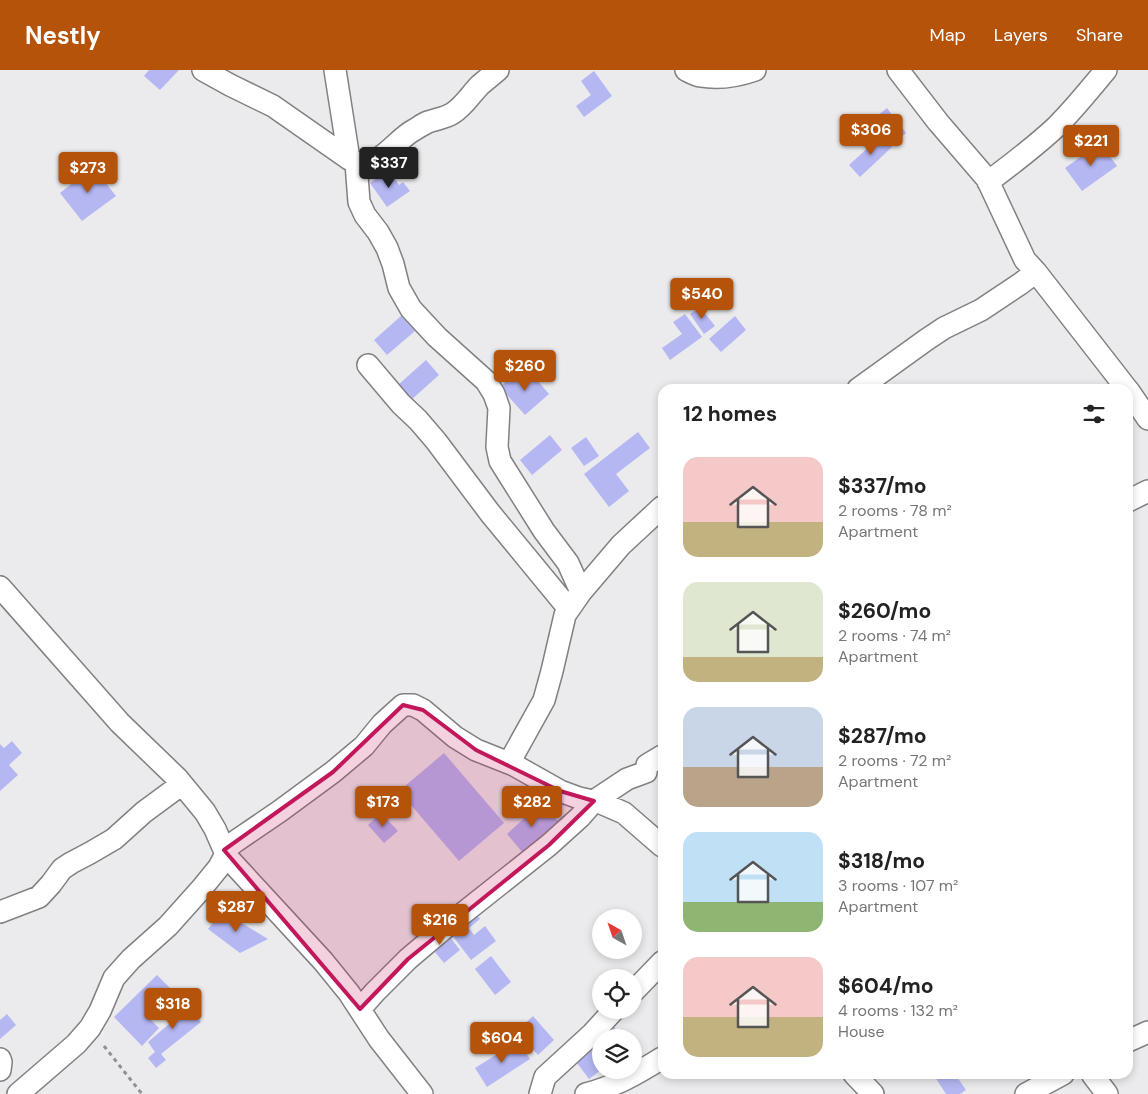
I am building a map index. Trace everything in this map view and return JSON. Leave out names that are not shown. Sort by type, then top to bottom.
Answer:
[{"type":"street","points":[[203,70],[273,106],[352,161],[364,164],[378,159],[412,131],[428,122],[454,113],[480,85],[498,70]]},
{"type":"street","points":[[335,70],[359,202],[365,216],[378,232],[387,248],[394,264],[399,288],[411,309],[437,337],[486,381],[494,394],[499,408],[497,446],[500,461],[544,531],[568,563],[575,601]]},
{"type":"street","points":[[686,70],[698,76],[719,78],[755,70]]},
{"type":"street","points":[[898,70],[988,182],[1025,260],[1123,384]]},
{"type":"street","points":[[988,182],[1058,125],[1106,70]]},
{"type":"street","points":[[867,384],[944,328],[981,310],[1036,272]]},
{"type":"street","points":[[368,366],[436,441],[490,513],[575,601]]},
{"type":"street","points":[[1133,398],[1148,419]]},
{"type":"street","points":[[1133,499],[1148,491]]},
{"type":"street","points":[[509,763],[544,700],[565,615],[621,545],[658,511]]},
{"type":"street","points":[[0,587],[120,723],[182,784],[216,829],[229,859],[349,992],[380,1039],[422,1094]]},
{"type":"street","points":[[18,1094],[76,1044],[90,1028],[100,1011],[114,978],[131,959],[168,926],[202,888],[219,867],[225,852],[236,840],[332,772],[364,746],[382,724],[403,705],[413,705],[423,710],[455,737],[476,750],[509,763],[560,791],[602,803],[624,813],[658,843]]},
{"type":"street","points":[[360,1009],[415,952],[549,845],[580,817],[594,801],[627,779],[646,772],[647,765],[658,758]]},
{"type":"street","points":[[0,912],[38,898],[62,869],[114,838],[144,812],[182,784]]},
{"type":"street","points":[[642,983],[658,966]]},
{"type":"street","points":[[540,1094],[545,1077],[606,1019]]},
{"type":"street","points":[[1133,1039],[1148,1032]]},
{"type":"street","points":[[0,1059],[0,1070]]},
{"type":"street","points":[[586,1094],[628,1078],[658,1060]]},
{"type":"street","points":[[859,1079],[873,1094]]},
{"type":"street","points":[[1026,1094],[1054,1079]]},
{"type":"street","points":[[1096,1079],[1107,1094]]},
{"type":"path","points":[[90,1028],[142,1094]]},
{"type":"highlighted area","points":[[403,705],[423,710],[476,750],[560,791],[594,801],[549,845],[408,959],[360,1009],[224,850],[333,772]]},
{"type":"building","points":[[149,70],[179,70],[160,90],[144,76]]},
{"type":"building","points":[[594,71],[612,96],[584,117],[576,106],[591,95],[581,81]]},
{"type":"building","points":[[887,108],[906,133],[891,145],[872,120]]},
{"type":"building","points":[[882,135],[892,147],[860,177],[849,165]]},
{"type":"building","points":[[1100,143],[1117,166],[1082,191],[1065,168]]},
{"type":"building","points":[[93,167],[116,196],[82,221],[60,193]]},
{"type":"building","points":[[385,172],[392,181],[395,179],[399,185],[403,182],[410,191],[387,207],[370,183]]},
{"type":"building","points":[[700,307],[715,326],[704,334],[690,314]]},
{"type":"building","points":[[685,314],[702,337],[670,360],[662,348],[682,334],[673,322]]},
{"type":"building","points":[[401,316],[415,331],[387,355],[374,340]]},
{"type":"building","points":[[735,316],[746,330],[721,352],[709,339]]},
{"type":"building","points":[[426,360],[439,375],[411,400],[398,385]]},
{"type":"building","points":[[517,372],[525,380],[532,374],[549,394],[525,415],[500,387]]},
{"type":"building","points":[[638,432],[650,448],[616,474],[629,491],[609,507],[584,474]]},
{"type":"building","points":[[550,435],[562,450],[532,475],[520,460]]},
{"type":"building","points":[[586,437],[599,456],[584,466],[571,448]]},
{"type":"building","points":[[12,741],[22,753],[9,765],[18,775],[0,791],[0,744],[4,748]]},
{"type":"building","points":[[444,753],[504,823],[459,861],[399,791]]},
{"type":"building","points":[[541,803],[558,821],[523,853],[507,834]]},
{"type":"building","points":[[381,813],[398,831],[384,843],[368,825]]},
{"type":"building","points":[[471,907],[480,919],[469,928],[474,935],[485,926],[496,941],[471,960],[445,926]]},
{"type":"building","points":[[222,911],[268,939],[240,953],[208,929]]},
{"type":"building","points":[[442,927],[460,950],[444,963],[435,952],[428,957],[419,945]]},
{"type":"building","points":[[491,956],[511,982],[495,995],[475,969]]},
{"type":"building","points":[[157,975],[174,992],[148,1017],[159,1028],[142,1046],[114,1017]]},
{"type":"building","points":[[179,995],[201,1022],[161,1054],[166,1060],[156,1068],[148,1058],[155,1052],[148,1042],[175,1019],[166,1007]]},
{"type":"building","points":[[7,1014],[16,1025],[0,1039],[0,1020]]},
{"type":"building","points":[[533,1016],[554,1040],[538,1055],[517,1031]]},
{"type":"building","points":[[602,1019],[608,1019],[616,1029],[592,1029],[592,1077],[589,1079],[565,1047]]},
{"type":"building","points":[[518,1041],[530,1059],[487,1087],[475,1068]]},
{"type":"building","points":[[936,1079],[958,1079],[966,1090],[960,1094],[946,1094]]}]
